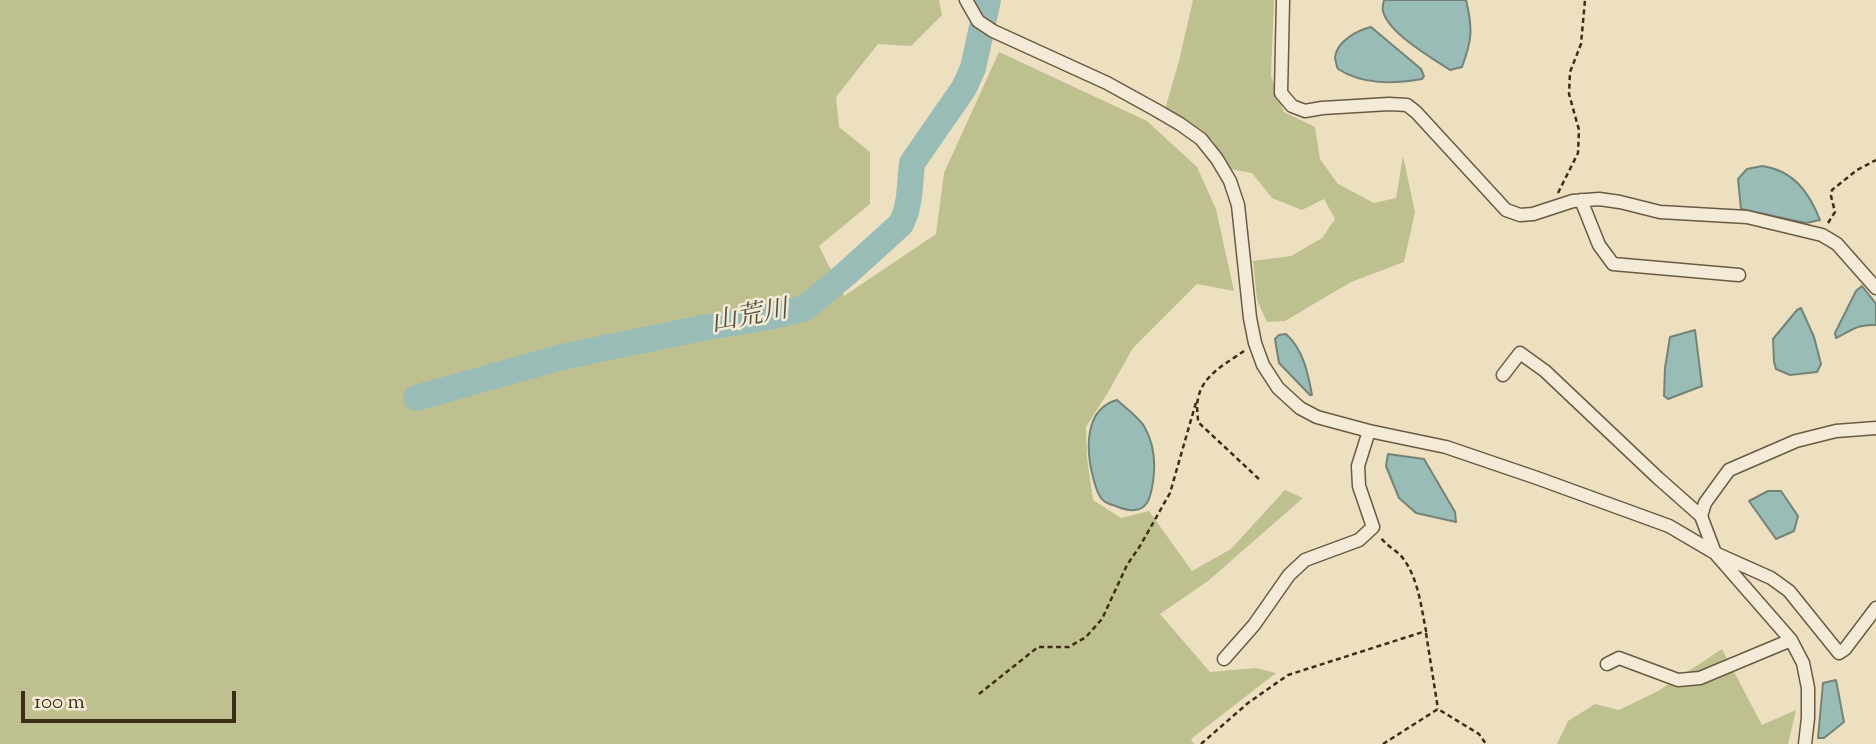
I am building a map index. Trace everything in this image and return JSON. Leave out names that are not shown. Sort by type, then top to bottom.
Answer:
[{"type":"street","points":[[966,0],[978,21],[993,31],[1107,83],[1156,110],[1200,139],[1217,159],[1230,181],[1238,205],[1255,342],[1263,365],[1278,388],[1300,408],[1317,417],[1368,431],[1446,447],[1669,526],[1789,591],[1839,653],[1876,610]]},
{"type":"street","points":[[1283,0],[1281,93],[1292,106],[1305,111],[1407,105],[1506,210],[1520,215],[1533,214],[1573,201],[1599,199],[1660,212],[1747,217],[1822,235],[1836,244],[1876,288]]},
{"type":"street","points":[[1580,200],[1599,245],[1613,264],[1739,275]]},
{"type":"street","points":[[1503,375],[1520,354],[1545,371],[1701,516],[1715,553],[1791,640],[1804,663],[1808,688],[1805,744]]},
{"type":"street","points":[[1701,516],[1705,503],[1729,470],[1796,441],[1836,431],[1876,428]]},
{"type":"street","points":[[1224,659],[1254,625],[1289,575],[1305,560],[1359,540],[1373,527],[1359,486],[1359,466],[1368,431]]},
{"type":"street","points":[[1607,664],[1619,658],[1678,680],[1690,680],[1791,640]]},
{"type":"path","points":[[1550,208],[1578,153],[1579,130],[1569,94],[1570,72],[1581,44],[1585,0]]},
{"type":"path","points":[[1822,235],[1835,212],[1832,190],[1857,170],[1876,160]]},
{"type":"path","points":[[979,694],[1038,648],[1069,647],[1086,636],[1102,619],[1126,565],[1170,493],[1202,389],[1217,368],[1255,342]]},
{"type":"path","points":[[1198,399],[1198,422],[1259,480]]},
{"type":"path","points":[[1373,527],[1385,543],[1401,555],[1411,572],[1426,631],[1438,709],[1479,734],[1486,744]]},
{"type":"path","points":[[1201,744],[1248,703],[1288,675],[1426,631]]},
{"type":"path","points":[[1383,744],[1438,709]]},
{"type":"path","points":[[1389,739],[1392,744]]},
{"type":"green space","points":[[0,0],[939,0],[942,15],[911,46],[878,44],[836,97],[839,127],[870,152],[870,204],[819,246],[844,296],[936,234],[944,173],[999,52],[1147,121],[1197,167],[1216,209],[1234,291],[1197,284],[1133,348],[1086,427],[1093,500],[1121,518],[1149,511],[1192,571],[1231,549],[1285,490],[1303,498],[1208,581],[1160,614],[1210,672],[1256,668],[1276,673],[1191,739],[1194,744],[0,744]]},
{"type":"green space","points":[[1193,0],[1274,0],[1271,76],[1284,112],[1315,127],[1320,159],[1338,184],[1374,203],[1396,198],[1403,156],[1415,212],[1404,262],[1351,282],[1285,321],[1267,322],[1257,300],[1253,261],[1291,256],[1322,238],[1335,219],[1324,199],[1302,210],[1272,198],[1252,173],[1230,169],[1213,141],[1191,123],[1165,109]]},
{"type":"green space","points":[[1722,649],[1762,725],[1796,710],[1788,744],[1557,744],[1568,721],[1595,704],[1619,710],[1658,691]]},
{"type":"water","points":[[1384,0],[1466,0],[1470,34],[1462,67],[1450,70],[1402,36],[1387,19],[1383,10]]},
{"type":"water","points":[[1371,27],[1421,69],[1424,76],[1422,79],[1400,82],[1368,81],[1338,69],[1335,57],[1340,46],[1354,34]]},
{"type":"water","points":[[1762,166],[1791,177],[1811,200],[1820,220],[1806,223],[1741,209],[1738,179],[1747,169]]},
{"type":"water","points":[[1862,286],[1876,304],[1876,325],[1859,327],[1836,338],[1835,333],[1856,291]]},
{"type":"water","points":[[1801,308],[1814,337],[1821,364],[1817,372],[1790,375],[1776,369],[1773,339]]},
{"type":"water","points":[[1695,330],[1702,386],[1668,399],[1664,396],[1670,337]]},
{"type":"water","points":[[1286,334],[1301,354],[1312,395],[1279,363],[1275,339]]},
{"type":"water","points":[[1117,400],[1144,426],[1152,449],[1154,466],[1150,497],[1142,508],[1136,510],[1118,507],[1102,499],[1097,490],[1089,455],[1093,421],[1106,405]]},
{"type":"water","points":[[1388,454],[1424,459],[1455,512],[1456,522],[1416,513],[1399,498],[1386,466]]},
{"type":"water","points":[[1768,491],[1781,491],[1798,516],[1794,531],[1776,539],[1749,501]]},
{"type":"water","points":[[1836,680],[1844,722],[1824,738],[1818,738],[1823,683]]},
{"type":"waterway","name":"山荒川","points":[[416,398],[562,357],[805,308],[901,224],[909,197],[912,163],[964,88],[973,68],[988,0]]}]
